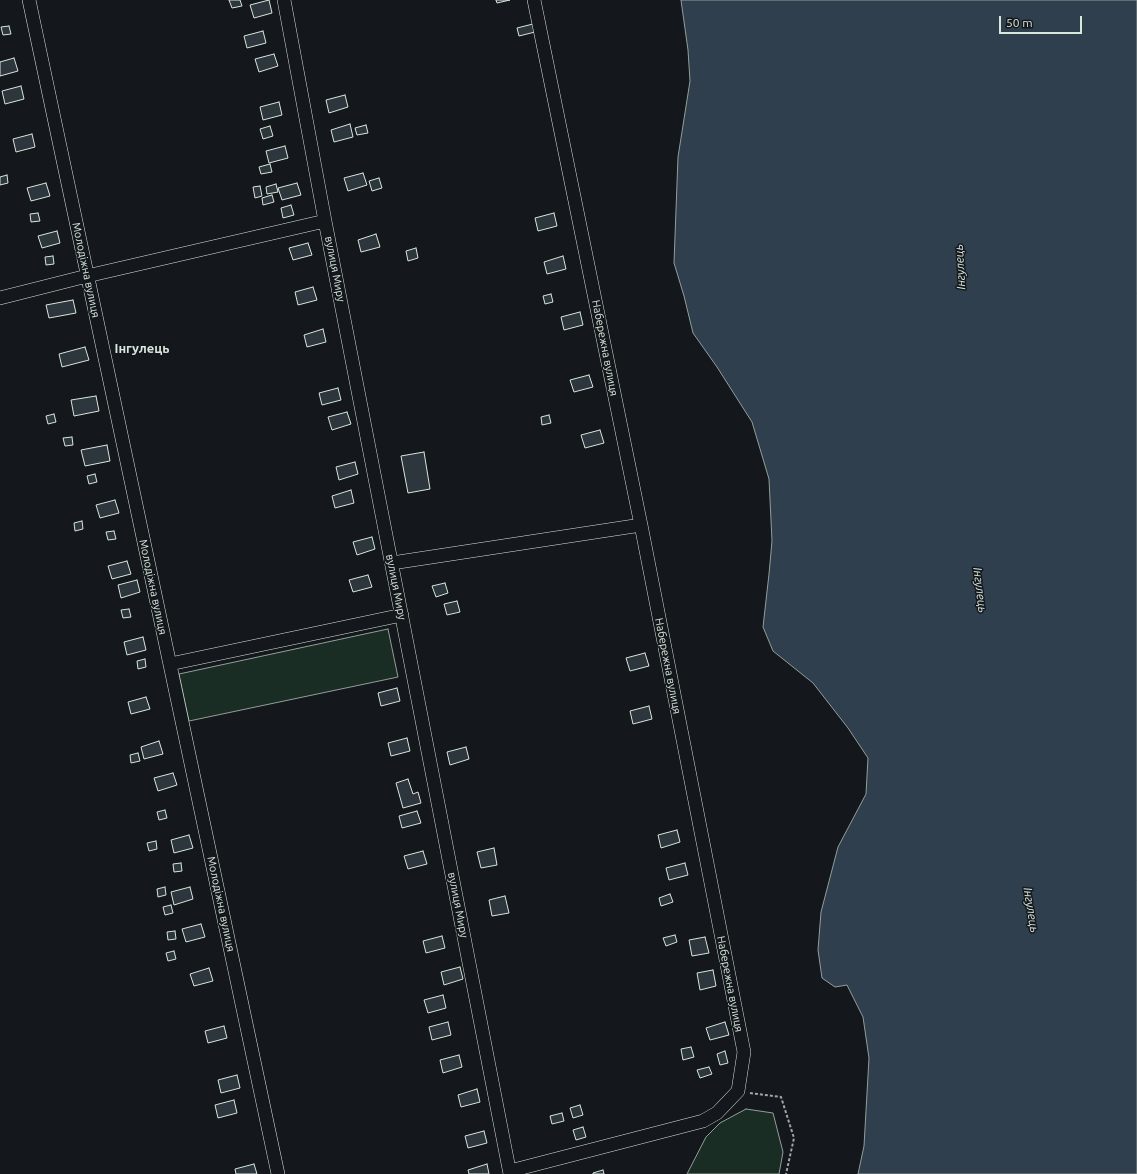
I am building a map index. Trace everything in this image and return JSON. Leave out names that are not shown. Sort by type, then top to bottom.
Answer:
[{"type":"street","name":"Молодіжна вулиця","points":[[29,0],[278,1174]]},
{"type":"street","name":"вулиця Миру","points":[[284,0],[325,221],[510,1172]]},
{"type":"street","name":"Набережна вулиця","points":[[534,0],[641,525],[687,767],[744,1052],[738,1091]]},
{"type":"street","points":[[0,298],[87,276],[325,221]]},
{"type":"street","points":[[392,563],[641,525]]},
{"type":"street","points":[[170,664],[402,615]]},
{"type":"street","points":[[510,1172],[703,1121],[717,1113],[738,1091]]},
{"type":"path","points":[[738,1091],[781,1097],[794,1138],[786,1174]]},
{"type":"green space","points":[[388,629],[398,677],[189,721],[179,674]]},
{"type":"green space","points":[[746,1109],[773,1113],[783,1152],[779,1174],[687,1174],[706,1137],[720,1123]]},
{"type":"water","points":[[681,0],[1137,0],[1137,1174],[858,1174],[864,1146],[869,1058],[863,1017],[847,985],[835,987],[822,978],[818,950],[821,912],[838,847],[866,794],[868,758],[848,728],[813,683],[773,651],[763,627],[772,541],[769,479],[752,422],[717,367],[693,333],[674,263],[678,157],[690,81],[688,50]]},
{"type":"building","points":[[229,0],[240,0],[242,6],[232,8]]},
{"type":"building","points":[[269,0],[272,13],[254,18],[250,5]]},
{"type":"building","points":[[496,0],[510,0],[497,3]]},
{"type":"building","points":[[533,24],[535,32],[519,36],[517,28]]},
{"type":"building","points":[[9,26],[11,34],[3,35],[1,27]]},
{"type":"building","points":[[263,31],[266,43],[247,48],[244,36]]},
{"type":"building","points":[[274,54],[278,66],[259,72],[255,59]]},
{"type":"building","points":[[14,58],[18,71],[0,76],[0,62]]},
{"type":"building","points":[[21,86],[24,99],[5,104],[2,91]]},
{"type":"building","points":[[345,95],[348,107],[329,113],[326,100]]},
{"type":"building","points":[[279,102],[282,115],[263,120],[260,107]]},
{"type":"building","points":[[350,124],[353,137],[334,142],[331,130]]},
{"type":"building","points":[[366,125],[368,133],[357,135],[355,128]]},
{"type":"building","points":[[270,126],[273,136],[263,139],[260,129]]},
{"type":"building","points":[[32,134],[35,147],[16,152],[13,139]]},
{"type":"building","points":[[285,146],[288,158],[269,163],[266,151]]},
{"type":"building","points":[[270,164],[272,172],[261,174],[259,167]]},
{"type":"building","points":[[363,173],[367,185],[348,191],[344,178]]},
{"type":"building","points":[[7,175],[8,183],[0,185],[0,177]]},
{"type":"building","points":[[379,178],[382,188],[372,191],[369,181]]},
{"type":"building","points":[[46,183],[50,196],[31,201],[27,188]]},
{"type":"building","points":[[297,183],[301,195],[282,200],[278,188]]},
{"type":"building","points":[[276,184],[278,192],[267,194],[266,187]]},
{"type":"building","points":[[260,186],[262,196],[255,198],[253,187]]},
{"type":"building","points":[[272,195],[274,202],[263,205],[262,198]]},
{"type":"building","points":[[291,205],[294,215],[283,218],[281,208]]},
{"type":"building","points":[[38,213],[40,221],[31,222],[30,214]]},
{"type":"building","points":[[554,213],[557,226],[538,231],[535,218]]},
{"type":"building","points":[[57,231],[60,243],[42,248],[38,236]]},
{"type":"building","points":[[376,234],[380,247],[361,252],[358,240]]},
{"type":"building","points":[[308,243],[312,255],[293,260],[289,248]]},
{"type":"building","points":[[416,248],[418,258],[408,261],[406,251]]},
{"type":"building","points":[[53,256],[54,264],[46,265],[45,257]]},
{"type":"building","points":[[563,256],[566,269],[547,274],[544,262]]},
{"type":"building","points":[[313,287],[317,300],[298,305],[295,292]]},
{"type":"building","points":[[551,294],[553,302],[545,304],[543,296]]},
{"type":"building","points":[[73,300],[76,313],[49,318],[46,305]]},
{"type":"building","points":[[580,312],[583,325],[564,330],[561,317]]},
{"type":"building","points":[[323,329],[326,342],[307,347],[304,335]]},
{"type":"building","points":[[85,347],[89,360],[62,367],[59,354]]},
{"type":"building","points":[[589,375],[593,387],[574,392],[570,380]]},
{"type":"building","points":[[338,388],[341,400],[322,405],[319,393]]},
{"type":"building","points":[[96,396],[99,411],[74,416],[71,400]]},
{"type":"building","points":[[347,412],[351,424],[332,430],[328,417]]},
{"type":"building","points":[[54,414],[56,422],[48,424],[46,416]]},
{"type":"building","points":[[549,415],[551,423],[542,425],[541,417]]},
{"type":"building","points":[[600,430],[604,443],[585,448],[581,435]]},
{"type":"building","points":[[72,437],[73,445],[65,446],[63,438]]},
{"type":"building","points":[[107,445],[110,461],[85,466],[81,450]]},
{"type":"building","points":[[424,452],[430,489],[408,493],[401,456]]},
{"type":"building","points":[[355,462],[358,474],[339,480],[336,467]]},
{"type":"building","points":[[95,474],[97,482],[89,484],[87,476]]},
{"type":"building","points":[[351,490],[354,503],[335,508],[332,496]]},
{"type":"building","points":[[115,500],[119,513],[100,518],[96,505]]},
{"type":"building","points":[[82,521],[83,529],[75,531],[74,523]]},
{"type":"building","points":[[114,531],[116,539],[108,540],[106,532]]},
{"type":"building","points":[[372,537],[375,549],[357,555],[353,542]]},
{"type":"building","points":[[127,561],[131,574],[112,579],[108,566]]},
{"type":"building","points":[[368,575],[372,587],[353,592],[349,580]]},
{"type":"building","points":[[137,580],[140,592],[121,598],[118,585]]},
{"type":"building","points":[[445,583],[448,593],[436,597],[432,586]]},
{"type":"building","points":[[457,601],[460,612],[447,615],[444,604]]},
{"type":"building","points":[[129,609],[131,617],[123,618],[121,610]]},
{"type":"building","points":[[143,637],[146,650],[127,655],[124,642]]},
{"type":"building","points":[[645,653],[649,666],[630,671],[626,658]]},
{"type":"building","points":[[145,659],[146,667],[138,669],[137,661]]},
{"type":"building","points":[[397,688],[400,701],[381,706],[378,693]]},
{"type":"building","points":[[146,697],[150,709],[131,714],[128,702]]},
{"type":"building","points":[[649,706],[652,719],[633,724],[630,711]]},
{"type":"building","points":[[407,738],[410,751],[391,756],[388,743]]},
{"type":"building","points":[[159,741],[163,754],[144,759],[141,747]]},
{"type":"building","points":[[466,747],[469,759],[450,765],[447,752]]},
{"type":"building","points":[[138,753],[140,761],[131,763],[130,755]]},
{"type":"building","points":[[173,773],[177,785],[158,791],[154,778]]},
{"type":"building","points":[[408,779],[413,794],[418,792],[421,803],[403,808],[396,783]]},
{"type":"building","points":[[165,810],[167,818],[159,820],[157,812]]},
{"type":"building","points":[[417,811],[421,823],[402,828],[399,816]]},
{"type":"building","points":[[677,830],[680,842],[661,848],[658,835]]},
{"type":"building","points":[[189,835],[193,848],[174,853],[171,840]]},
{"type":"building","points":[[156,841],[157,849],[149,851],[147,843]]},
{"type":"building","points":[[494,848],[497,865],[481,868],[477,852]]},
{"type":"building","points":[[423,851],[427,864],[408,869],[404,856]]},
{"type":"building","points":[[181,863],[182,871],[174,872],[173,864]]},
{"type":"building","points":[[685,863],[688,875],[669,880],[666,868]]},
{"type":"building","points":[[165,887],[166,895],[158,897],[157,889]]},
{"type":"building","points":[[190,887],[193,899],[174,905],[171,892]]},
{"type":"building","points":[[670,894],[673,902],[661,906],[659,898]]},
{"type":"building","points":[[505,896],[509,913],[492,916],[489,900]]},
{"type":"building","points":[[171,905],[173,913],[165,915],[163,907]]},
{"type":"building","points":[[201,924],[205,937],[186,942],[182,929]]},
{"type":"building","points":[[175,931],[176,939],[168,940],[167,932]]},
{"type":"building","points":[[675,935],[677,942],[666,946],[663,938]]},
{"type":"building","points":[[442,936],[445,948],[426,953],[423,941]]},
{"type":"building","points":[[705,937],[709,953],[692,956],[689,940]]},
{"type":"building","points":[[174,951],[176,959],[168,961],[166,953]]},
{"type":"building","points":[[460,967],[463,979],[444,985],[441,972]]},
{"type":"building","points":[[209,968],[213,981],[194,986],[190,974]]},
{"type":"building","points":[[713,970],[716,986],[700,990],[697,973]]},
{"type":"building","points":[[443,995],[446,1008],[428,1013],[424,1000]]},
{"type":"building","points":[[448,1022],[451,1035],[432,1040],[429,1027]]},
{"type":"building","points":[[725,1022],[729,1035],[710,1040],[706,1028]]},
{"type":"building","points":[[224,1026],[227,1038],[208,1043],[205,1031]]},
{"type":"building","points":[[691,1047],[694,1057],[683,1060],[681,1049]]},
{"type":"building","points":[[725,1051],[728,1063],[720,1065],[717,1054]]},
{"type":"building","points":[[459,1055],[462,1067],[443,1073],[440,1060]]},
{"type":"building","points":[[709,1067],[712,1074],[700,1078],[697,1070]]},
{"type":"building","points":[[237,1075],[240,1088],[221,1093],[218,1080]]},
{"type":"building","points":[[477,1089],[480,1102],[461,1107],[458,1095]]},
{"type":"building","points":[[234,1100],[237,1113],[218,1118],[215,1105]]},
{"type":"building","points":[[580,1105],[583,1115],[573,1118],[570,1108]]},
{"type":"building","points":[[562,1113],[564,1121],[552,1124],[550,1116]]},
{"type":"building","points":[[583,1127],[586,1137],[576,1140],[573,1130]]},
{"type":"building","points":[[484,1131],[487,1143],[468,1148],[465,1136]]},
{"type":"building","points":[[254,1164],[257,1174],[236,1174],[235,1169]]},
{"type":"building","points":[[487,1164],[489,1174],[469,1174],[468,1170]]},
{"type":"building","points":[[603,1170],[604,1174],[593,1174],[593,1173]]},
{"type":"district","name":"Інгулець","points":[[142,349]]}]
